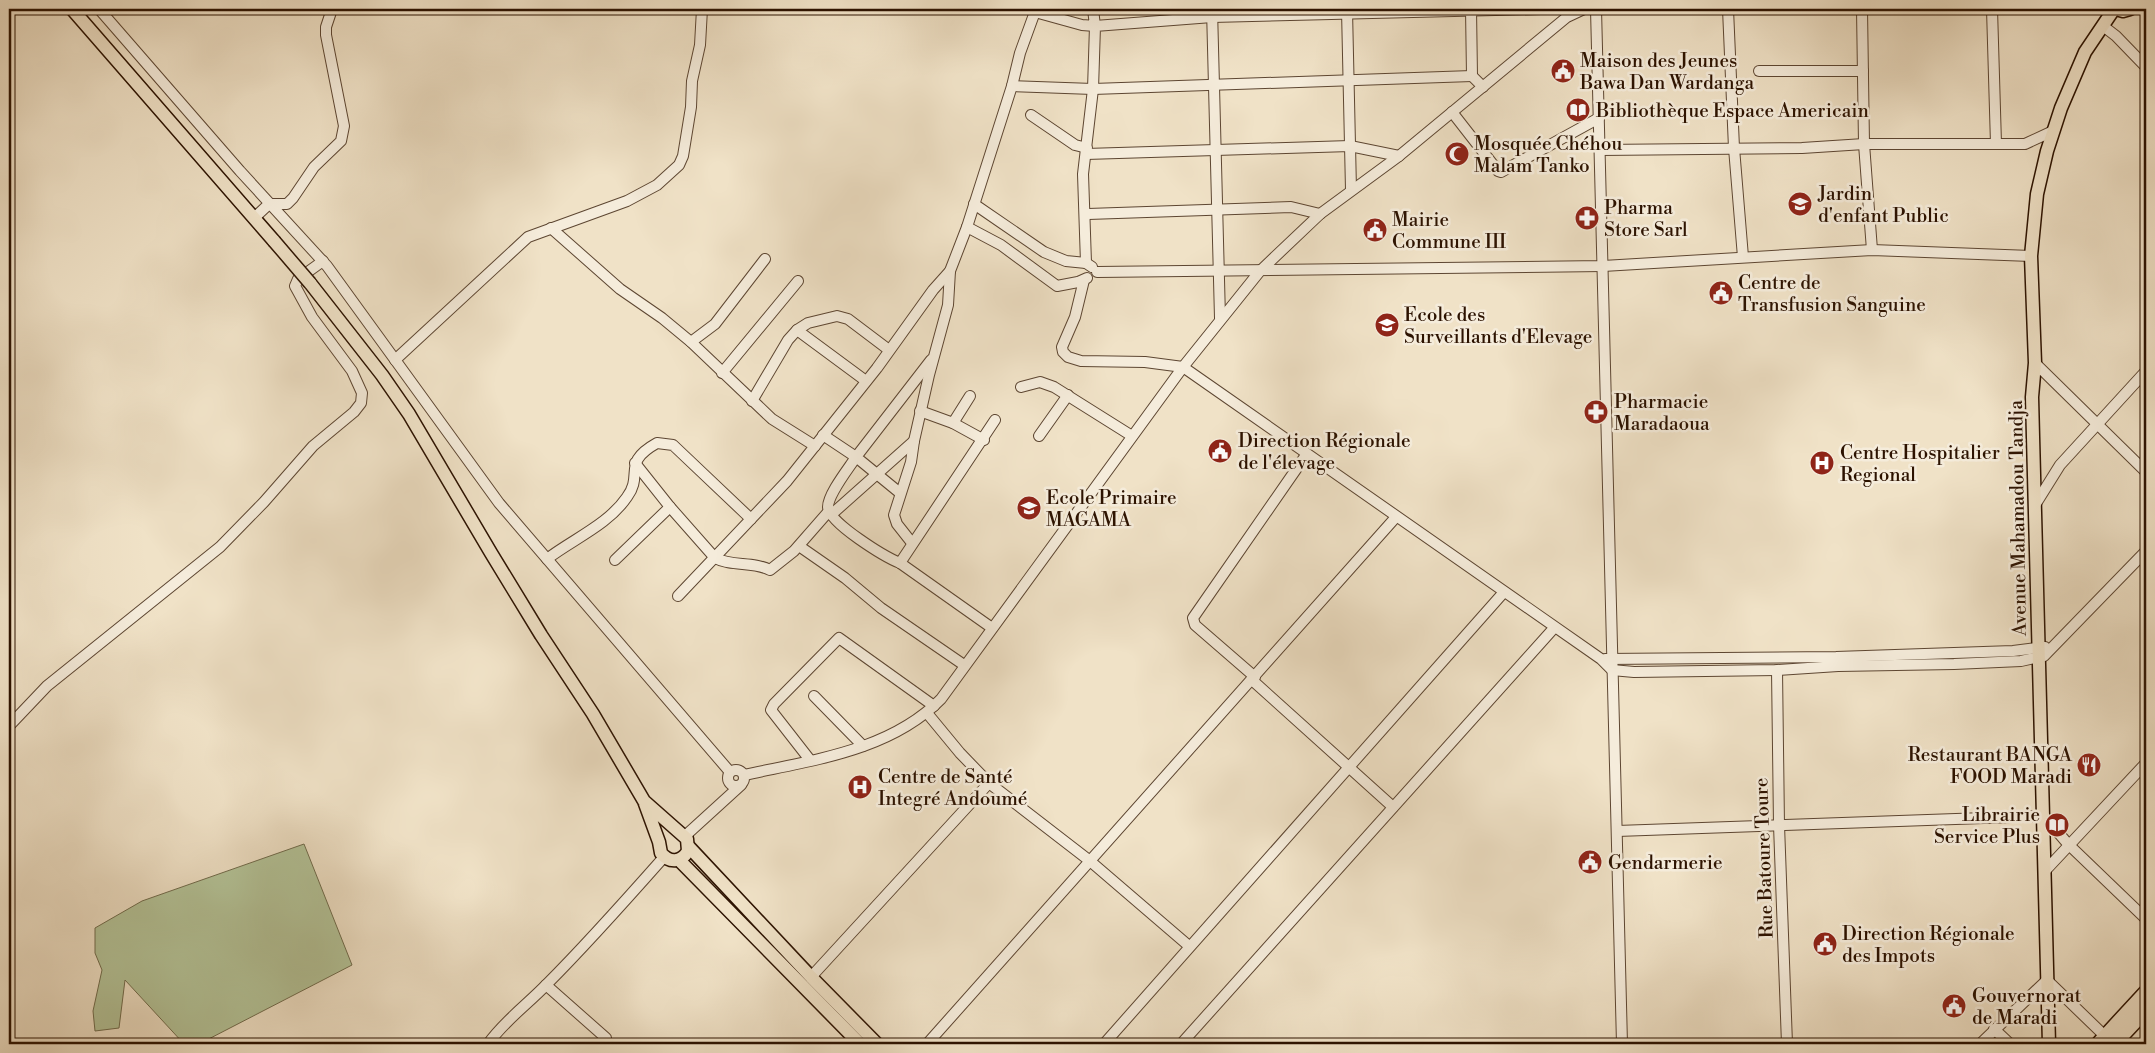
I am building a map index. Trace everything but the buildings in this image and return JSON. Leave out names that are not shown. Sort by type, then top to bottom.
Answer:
[{"type":"highway","points":[[2108,1042],[2146,993]]},
{"type":"highway","points":[[2108,1042],[2146,1009]]},
{"type":"main road","points":[[72,9],[310,283],[382,375],[409,414],[541,635],[593,714],[644,800],[661,853],[664,857],[674,861],[686,855],[683,838]]},
{"type":"main road","points":[[2115,9],[2123,11],[2130,9]]},
{"type":"main road","name":"Avenue Mahamadou Tandja","points":[[2049,1044],[2044,872],[2042,652],[2035,505],[2032,397],[2035,363],[2030,256],[2037,194],[2053,131],[2085,52],[2115,9]]},
{"type":"main road","points":[[644,800],[683,838],[811,977],[877,1044]]},
{"type":"main road","points":[[659,842],[666,833],[683,838]]},
{"type":"main road","points":[[679,860],[860,1044]]},
{"type":"street","points":[[99,9],[270,204],[323,261],[499,503],[736,786],[742,780],[863,746],[891,735],[931,710],[941,699],[1182,367],[1260,271],[1320,214],[1399,156],[1567,17],[1583,9]]},
{"type":"street","points":[[254,218],[270,204],[287,204],[314,167],[336,146],[343,136],[344,126],[326,35],[326,27],[332,9]]},
{"type":"street","points":[[395,360],[528,237],[627,201],[657,184],[679,166],[691,107],[692,81],[700,45],[702,9]]},
{"type":"street","points":[[1086,263],[1083,174],[1093,90],[1095,26],[1093,9]]},
{"type":"street","points":[[912,543],[894,518],[900,493],[911,462],[920,411],[948,305],[950,271],[967,227],[1012,86],[1020,53],[1035,11],[1082,25],[1095,26],[1212,13],[1541,9]]},
{"type":"street","points":[[1575,9],[1583,9]]},
{"type":"street","points":[[1596,9],[1603,266],[1606,659],[1612,670],[1622,1044]]},
{"type":"street","points":[[1728,9],[1734,148],[1743,257]]},
{"type":"street","points":[[1862,9],[1864,144],[1872,250]]},
{"type":"street","points":[[1992,9],[1996,144]]},
{"type":"street","points":[[1471,10],[1472,76],[1483,87]]},
{"type":"street","points":[[1347,12],[1351,190]]},
{"type":"street","points":[[1212,13],[1220,318]]},
{"type":"street","points":[[2103,26],[2116,36],[2146,67]]},
{"type":"street","points":[[1759,71],[1863,71]]},
{"type":"street","points":[[1012,86],[1093,90],[1472,76]]},
{"type":"street","points":[[1452,112],[1498,171],[1501,172],[1599,118]]},
{"type":"street","points":[[1031,115],[1043,121],[1086,151],[1350,146],[1399,156]]},
{"type":"street","points":[[1600,150],[1802,148],[1864,144],[2025,144],[2053,131]]},
{"type":"street","points":[[974,204],[1044,252],[1066,261],[1086,263],[1098,272]]},
{"type":"street","points":[[1085,216],[1088,214],[1216,208],[1291,207],[1320,214]]},
{"type":"street","points":[[967,227],[1001,245],[1057,286],[1084,280],[1098,272],[1603,266],[1872,250],[2030,256]]},
{"type":"street","points":[[551,228],[620,289],[662,318],[690,342],[772,419],[815,446]]},
{"type":"street","points":[[690,342],[715,324],[765,259]]},
{"type":"street","points":[[9,726],[47,686],[220,547],[264,502],[313,446],[354,412],[361,403],[362,393],[352,371],[312,317],[296,286],[298,278],[323,261]]},
{"type":"street","points":[[678,596],[787,481],[866,381],[933,290],[950,271]]},
{"type":"street","points":[[1084,280],[1075,317],[1062,348],[1068,357],[1081,361],[1146,362],[1182,367],[1554,628],[1606,659],[2042,652]]},
{"type":"street","points":[[722,373],[798,281]]},
{"type":"street","points":[[752,400],[778,354],[797,330],[808,323],[837,316],[848,319],[889,350]]},
{"type":"street","points":[[797,330],[866,381]]},
{"type":"street","points":[[933,357],[856,456],[830,497],[830,512],[847,529],[883,554],[900,563],[992,628]]},
{"type":"street","points":[[2035,363],[2146,472]]},
{"type":"street","points":[[2035,505],[2060,465],[2146,371]]},
{"type":"street","points":[[1021,387],[1040,382],[1054,387],[1132,436]]},
{"type":"street","points":[[1038,436],[1068,395]]},
{"type":"street","points":[[953,423],[970,396]]},
{"type":"street","points":[[920,411],[953,423],[984,440]]},
{"type":"street","points":[[900,563],[984,440],[995,420]]},
{"type":"street","points":[[823,435],[856,456],[900,493]]},
{"type":"street","points":[[635,463],[670,507],[715,558],[726,562],[751,564],[770,570],[799,546],[830,512],[914,441]]},
{"type":"street","points":[[547,559],[597,526],[623,503],[632,490],[635,463],[643,453],[658,443],[673,445],[752,519]]},
{"type":"street","points":[[1306,455],[1193,618],[1195,625],[1393,807]]},
{"type":"street","points":[[615,560],[670,507]]},
{"type":"street","points":[[927,1044],[1396,517]]},
{"type":"street","points":[[799,546],[845,578],[881,608],[964,665]]},
{"type":"street","points":[[1612,670],[1634,672],[1777,670],[1838,666],[2021,661],[2042,652],[2146,551]]},
{"type":"street","points":[[1104,1044],[1504,592]]},
{"type":"street","points":[[1181,1044],[1554,628]]},
{"type":"street","points":[[810,760],[771,710],[774,704],[839,638],[931,710],[960,753],[989,783],[1090,861],[1189,946]]},
{"type":"street","points":[[1954,664],[1955,652]]},
{"type":"street","name":"Rue Batoure Toure","points":[[1777,670],[1779,825],[1787,1044]]},
{"type":"street","points":[[814,696],[863,746]]},
{"type":"street","points":[[2044,872],[2068,844],[2146,763]]},
{"type":"street","points":[[720,805],[730,777],[740,770],[742,780]]},
{"type":"street","points":[[683,838],[720,805],[742,780]]},
{"type":"street","points":[[811,977],[989,783]]},
{"type":"street","points":[[1617,831],[2044,816],[2068,844],[2146,919]]},
{"type":"street","points":[[488,1044],[495,1034],[546,985],[664,857]]},
{"type":"street","points":[[1980,1044],[2047,980],[2108,1042]]},
{"type":"street","points":[[546,985],[606,1038]]},
{"type":"street","points":[[1994,1029],[2010,1044]]},
{"type":"green space","points":[[304,844],[352,965],[199,1044],[184,1044],[125,980],[119,1028],[95,1031],[93,1011],[102,970],[95,953],[95,928],[142,901]]},
{"type":"place","name":"Maison des Jeunes Bawa Dan Wardanga","points":[[1563,71]]},
{"type":"place","name":"Bibliothèque Espace Americain","points":[[1578,110]]},
{"type":"place","name":"Mosquée Chéhou Malam Tanko","points":[[1457,154]]},
{"type":"place","name":"Jardin d'enfant Public","points":[[1800,204]]},
{"type":"place","name":"Pharma Store Sarl","points":[[1587,218]]},
{"type":"place","name":"Mairie Commune III","points":[[1375,230]]},
{"type":"place","name":"Centre de Transfusion Sanguine","points":[[1721,293]]},
{"type":"place","name":"Ecole des Surveillants d'Elevage","points":[[1387,325]]},
{"type":"place","name":"Pharmacie Maradaoua","points":[[1596,412]]},
{"type":"place","name":"Direction Régionale de l'élevage","points":[[1220,451]]},
{"type":"place","name":"Centre Hospitalier Regional","points":[[1822,463]]},
{"type":"place","name":"Ecole Primaire MAGAMA","points":[[1029,508]]},
{"type":"place","name":"Restaurant BANGA FOOD Maradi","points":[[2089,765]]},
{"type":"place","name":"Centre de Santé Integré Andoumé","points":[[860,787]]},
{"type":"place","name":"Librairie Service Plus","points":[[2057,825]]},
{"type":"place","name":"Gendarmerie","points":[[1590,862]]},
{"type":"place","name":"Direction Régionale des Impots","points":[[1825,944]]},
{"type":"place","name":"Gouvernorat de Maradi","points":[[1954,1006]]}]
